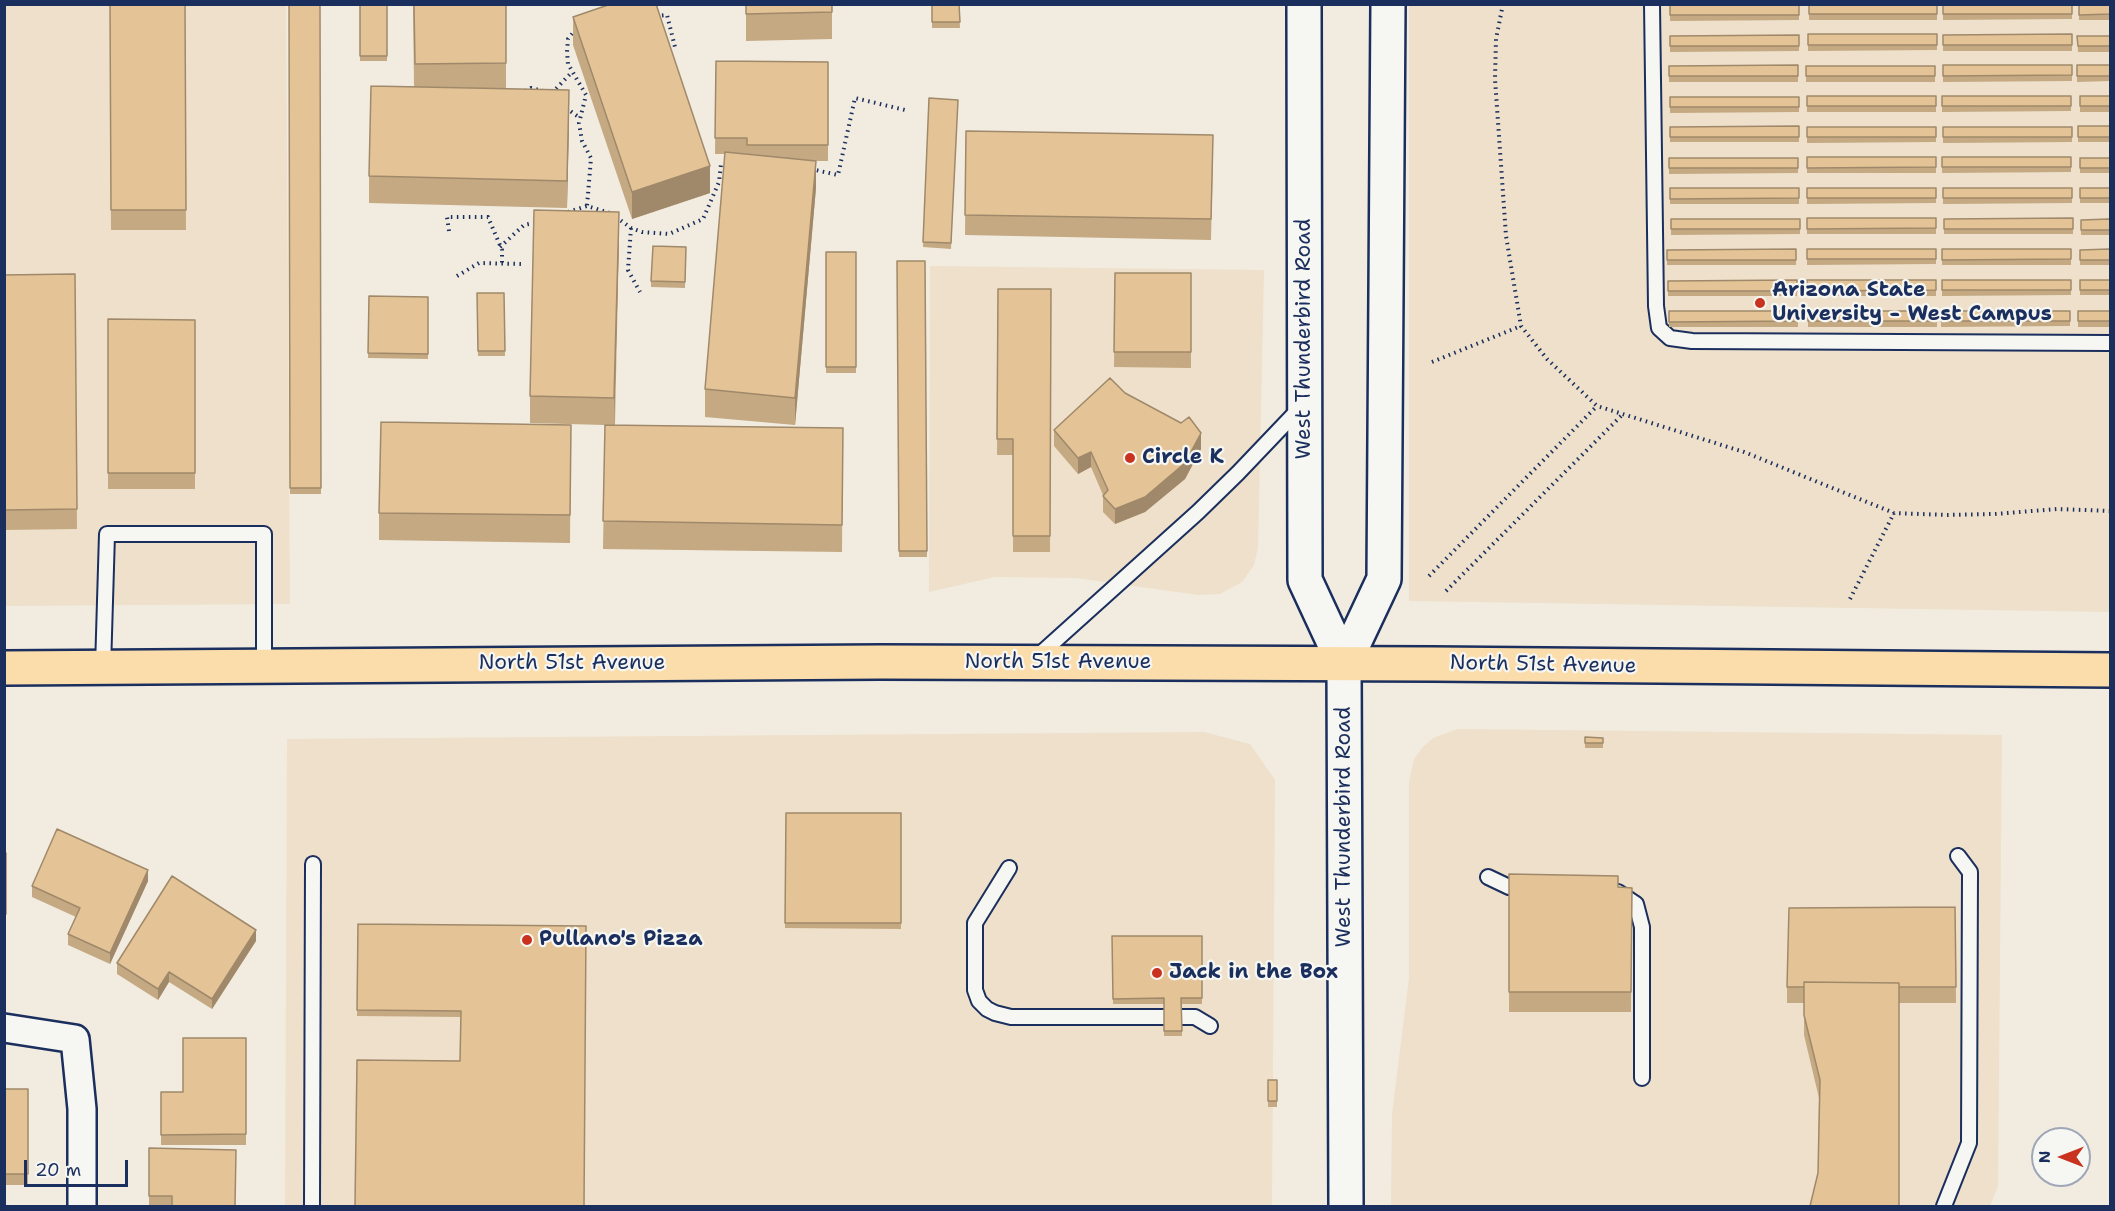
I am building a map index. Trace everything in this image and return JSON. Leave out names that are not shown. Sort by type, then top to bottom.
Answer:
[{"type":"main road","name":"West Thunderbird Road","points":[[1304,4],[1305,580],[1344,664],[1346,1206]]},
{"type":"main road","name":"West Thunderbird Road","points":[[1344,664],[1384,579],[1388,4]]},
{"type":"main road","name":"North 51st Avenue","points":[[4,668],[1032,662],[2110,670]]},
{"type":"street","points":[[4,1028],[75,1039],[82,1109],[82,1206]]},
{"type":"lane","points":[[1652,4],[1656,306],[1659,328],[1670,338],[1692,341],[2110,343]]},
{"type":"lane","points":[[1032,662],[1198,512],[1305,402]]},
{"type":"lane","points":[[103,668],[107,534],[264,534],[264,666]]},
{"type":"lane","points":[[1944,1206],[1969,1143],[1970,872],[1958,856]]},
{"type":"lane","points":[[312,1206],[313,864]]},
{"type":"lane","points":[[1009,868],[975,923],[975,990],[979,1001],[995,1013],[1011,1017],[1164,1017]]},
{"type":"lane","points":[[1488,878],[1509,887],[1544,887]]},
{"type":"lane","points":[[1602,887],[1621,893],[1636,904],[1641,927],[1641,1078]]},
{"type":"lane","points":[[1182,1017],[1195,1017],[1210,1026]]},
{"type":"path","points":[[650,11],[657,17],[667,15],[675,47]]},
{"type":"path","points":[[582,24],[568,39],[567,51],[572,72],[586,95],[580,118],[582,141],[591,158],[587,206]]},
{"type":"path","points":[[549,96],[572,72]]},
{"type":"path","points":[[517,94],[531,88],[543,91],[557,101]]},
{"type":"path","points":[[801,168],[838,175],[855,98],[905,110]]},
{"type":"path","points":[[565,107],[580,118]]},
{"type":"path","points":[[564,213],[587,206],[605,210],[631,228],[642,232],[669,234],[703,219],[718,182],[721,164],[733,164]]},
{"type":"path","points":[[449,231],[447,217],[489,217],[500,247],[502,263]]},
{"type":"path","points":[[500,247],[524,225],[542,221]]},
{"type":"path","points":[[631,228],[628,270],[640,292]]},
{"type":"path","points":[[457,276],[479,263],[521,264]]},
{"type":"path","points":[[1432,362],[1521,326]]},
{"type":"path","points":[[1429,576],[1597,405]]},
{"type":"path","points":[[1446,591],[1623,414]]},
{"type":"path","points":[[1850,599],[1894,513]]},
{"type":"shaded area","points":[[4,5],[286,5],[290,604],[5,606]]},
{"type":"shaded area","name":"Arizona State University - West Campus","points":[[1409,5],[2110,5],[2110,612],[1409,601]]},
{"type":"shaded area","points":[[930,266],[1264,270],[1258,547],[1254,565],[1242,582],[1220,594],[1198,595],[1076,578],[995,577],[929,592]]},
{"type":"shaded area","points":[[1457,729],[2002,735],[1998,1186],[1990,1206],[1391,1206],[1392,1114],[1409,978],[1409,782],[1414,759],[1422,748],[1433,738]]},
{"type":"shaded area","points":[[1204,732],[1250,744],[1275,780],[1272,1206],[285,1206],[287,739]]},
{"type":"building","points":[[110,4],[185,4],[186,210],[111,210]]},
{"type":"building","points":[[289,4],[320,4],[321,488],[290,488]]},
{"type":"building","points":[[360,4],[387,4],[387,56],[360,56]]},
{"type":"building","points":[[414,4],[506,4],[506,63],[415,64]]},
{"type":"building","points":[[611,4],[656,4],[710,166],[632,192],[573,17]]},
{"type":"building","points":[[746,4],[832,4],[832,12],[746,14]]},
{"type":"building","points":[[932,4],[959,4],[960,22],[932,22]]},
{"type":"building","points":[[1799,4],[1799,15],[1670,15],[1670,5]]},
{"type":"building","points":[[1809,4],[1937,4],[1937,14],[1809,14]]},
{"type":"building","points":[[1943,4],[2072,4],[2072,14],[1943,14]]},
{"type":"building","points":[[2079,4],[2110,4],[2110,14],[2079,15]]},
{"type":"building","points":[[1808,34],[1937,34],[1937,45],[1808,45]]},
{"type":"building","points":[[2072,34],[2072,45],[1943,45],[1943,35]]},
{"type":"building","points":[[1799,35],[1799,46],[1670,46],[1670,36]]},
{"type":"building","points":[[2077,36],[2110,36],[2110,46],[2078,46]]},
{"type":"building","points":[[716,61],[828,62],[828,145],[747,145],[747,138],[715,138]]},
{"type":"building","points":[[1798,65],[1798,76],[1669,76],[1669,66]]},
{"type":"building","points":[[1943,65],[2072,65],[2072,75],[1943,76]]},
{"type":"building","points":[[2077,65],[2110,65],[2110,76],[2077,76]]},
{"type":"building","points":[[1806,66],[1935,66],[1935,76],[1806,76]]},
{"type":"building","points":[[371,86],[569,90],[567,181],[369,176]]},
{"type":"building","points":[[1807,96],[1936,96],[1936,106],[1807,106]]},
{"type":"building","points":[[1942,96],[2071,96],[2071,106],[1942,106]]},
{"type":"building","points":[[2080,96],[2110,96],[2110,106],[2080,106]]},
{"type":"building","points":[[1670,97],[1799,97],[1799,107],[1670,107]]},
{"type":"building","points":[[929,98],[958,100],[951,243],[923,242]]},
{"type":"building","points":[[1799,126],[1799,137],[1670,137],[1670,127]]},
{"type":"building","points":[[2078,126],[2110,126],[2110,137],[2078,137]]},
{"type":"building","points":[[1807,127],[1936,127],[1936,137],[1807,137]]},
{"type":"building","points":[[1943,127],[2072,127],[2072,137],[1943,137]]},
{"type":"building","points":[[966,131],[1213,135],[1211,219],[965,215]]},
{"type":"building","points":[[725,152],[816,161],[795,398],[705,389]]},
{"type":"building","points":[[1807,157],[1936,157],[1936,167],[1807,168]]},
{"type":"building","points":[[1942,157],[2071,157],[2071,167],[1942,167]]},
{"type":"building","points":[[1669,158],[1798,158],[1798,168],[1669,168]]},
{"type":"building","points":[[2080,158],[2110,158],[2110,168],[2080,168]]},
{"type":"building","points":[[1670,188],[1799,188],[1799,198],[1670,199]]},
{"type":"building","points":[[1807,188],[1936,188],[1936,198],[1807,198]]},
{"type":"building","points":[[1943,188],[2072,188],[2072,198],[1943,198]]},
{"type":"building","points":[[2080,188],[2110,188],[2110,198],[2080,198]]},
{"type":"building","points":[[534,210],[619,212],[614,398],[530,396]]},
{"type":"building","points":[[1807,218],[1936,218],[1936,228],[1807,229]]},
{"type":"building","points":[[2073,218],[2073,229],[1944,229],[1944,219]]},
{"type":"building","points":[[1671,219],[1800,219],[1800,229],[1671,229]]},
{"type":"building","points":[[2110,219],[2110,230],[2081,230],[2081,220]]},
{"type":"building","points":[[653,246],[686,247],[685,282],[651,281]]},
{"type":"building","points":[[1796,249],[1796,260],[1667,260],[1667,250]]},
{"type":"building","points":[[1807,249],[1936,249],[1936,259],[1807,259]]},
{"type":"building","points":[[1942,249],[2071,249],[2071,259],[1942,260]]},
{"type":"building","points":[[2110,249],[2110,260],[2080,260],[2080,250]]},
{"type":"building","points":[[826,252],[856,252],[856,367],[826,367]]},
{"type":"building","points":[[897,261],[925,261],[927,551],[899,551]]},
{"type":"building","points":[[1115,273],[1191,273],[1191,352],[1114,352]]},
{"type":"building","points":[[75,274],[77,509],[4,510],[4,275]]},
{"type":"building","points":[[1797,280],[1797,291],[1668,291],[1668,281]]},
{"type":"building","points":[[1807,280],[1936,280],[1936,290],[1807,291]]},
{"type":"building","points":[[1942,280],[2071,280],[2071,290],[1942,290]]},
{"type":"building","points":[[2080,280],[2110,280],[2110,290],[2080,290]]},
{"type":"building","points":[[998,289],[1051,289],[1050,536],[1013,536],[1013,439],[997,439]]},
{"type":"building","points":[[477,293],[504,293],[505,351],[478,351]]},
{"type":"building","points":[[369,296],[428,297],[428,354],[368,353]]},
{"type":"building","points":[[1669,311],[1798,311],[1798,321],[1669,322]]},
{"type":"building","points":[[1808,311],[1937,311],[1937,321],[1808,321]]},
{"type":"building","points":[[1941,311],[2070,311],[2070,321],[1941,321]]},
{"type":"building","points":[[2078,311],[2110,311],[2110,321],[2078,321]]},
{"type":"building","points":[[108,319],[195,320],[195,473],[108,473]]},
{"type":"building","name":"Circle K","points":[[1110,378],[1125,393],[1181,423],[1189,417],[1201,433],[1185,463],[1145,497],[1115,509],[1103,496],[1108,490],[1091,452],[1078,458],[1054,430]]},
{"type":"building","points":[[381,422],[571,425],[570,515],[379,513]]},
{"type":"building","points":[[605,425],[843,428],[842,525],[603,521]]},
{"type":"building","points":[[1585,737],[1603,738],[1603,743],[1585,743]]},
{"type":"building","points":[[786,813],[901,813],[901,923],[785,923]]},
{"type":"building","points":[[57,829],[148,870],[110,953],[68,934],[80,908],[32,886]]},
{"type":"building","points":[[4,853],[6,853],[6,914],[4,914]]},
{"type":"building","points":[[1509,874],[1618,876],[1618,887],[1632,888],[1631,992],[1509,992]]},
{"type":"building","points":[[172,876],[256,930],[212,999],[169,972],[158,989],[117,963]]},
{"type":"building","points":[[1955,907],[1956,987],[1899,987],[1899,983],[1804,982],[1804,987],[1787,987],[1789,908]]},
{"type":"building","points":[[358,924],[586,926],[584,1206],[355,1206],[357,1060],[460,1061],[461,1011],[357,1010]]},
{"type":"building","name":"Jack in the Box","points":[[1112,936],[1202,936],[1202,998],[1181,998],[1182,1031],[1164,1031],[1164,998],[1113,999]]},
{"type":"building","points":[[1804,982],[1899,983],[1899,1206],[1810,1206],[1818,1173],[1820,1080],[1804,1015]]},
{"type":"building","points":[[183,1038],[246,1038],[246,1134],[161,1135],[161,1092],[183,1092]]},
{"type":"building","points":[[1268,1080],[1277,1080],[1277,1101],[1268,1101]]},
{"type":"building","points":[[4,1089],[28,1089],[28,1174],[4,1174]]},
{"type":"building","points":[[149,1148],[236,1150],[235,1206],[172,1206],[172,1196],[149,1196]]},
{"type":"place","name":"Arizona State University - West Campus","points":[[1760,303]]},
{"type":"place","name":"Circle K","points":[[1130,458]]},
{"type":"place","name":"Pullano's Pizza","points":[[527,940]]},
{"type":"place","name":"Jack in the Box","points":[[1157,973]]}]
